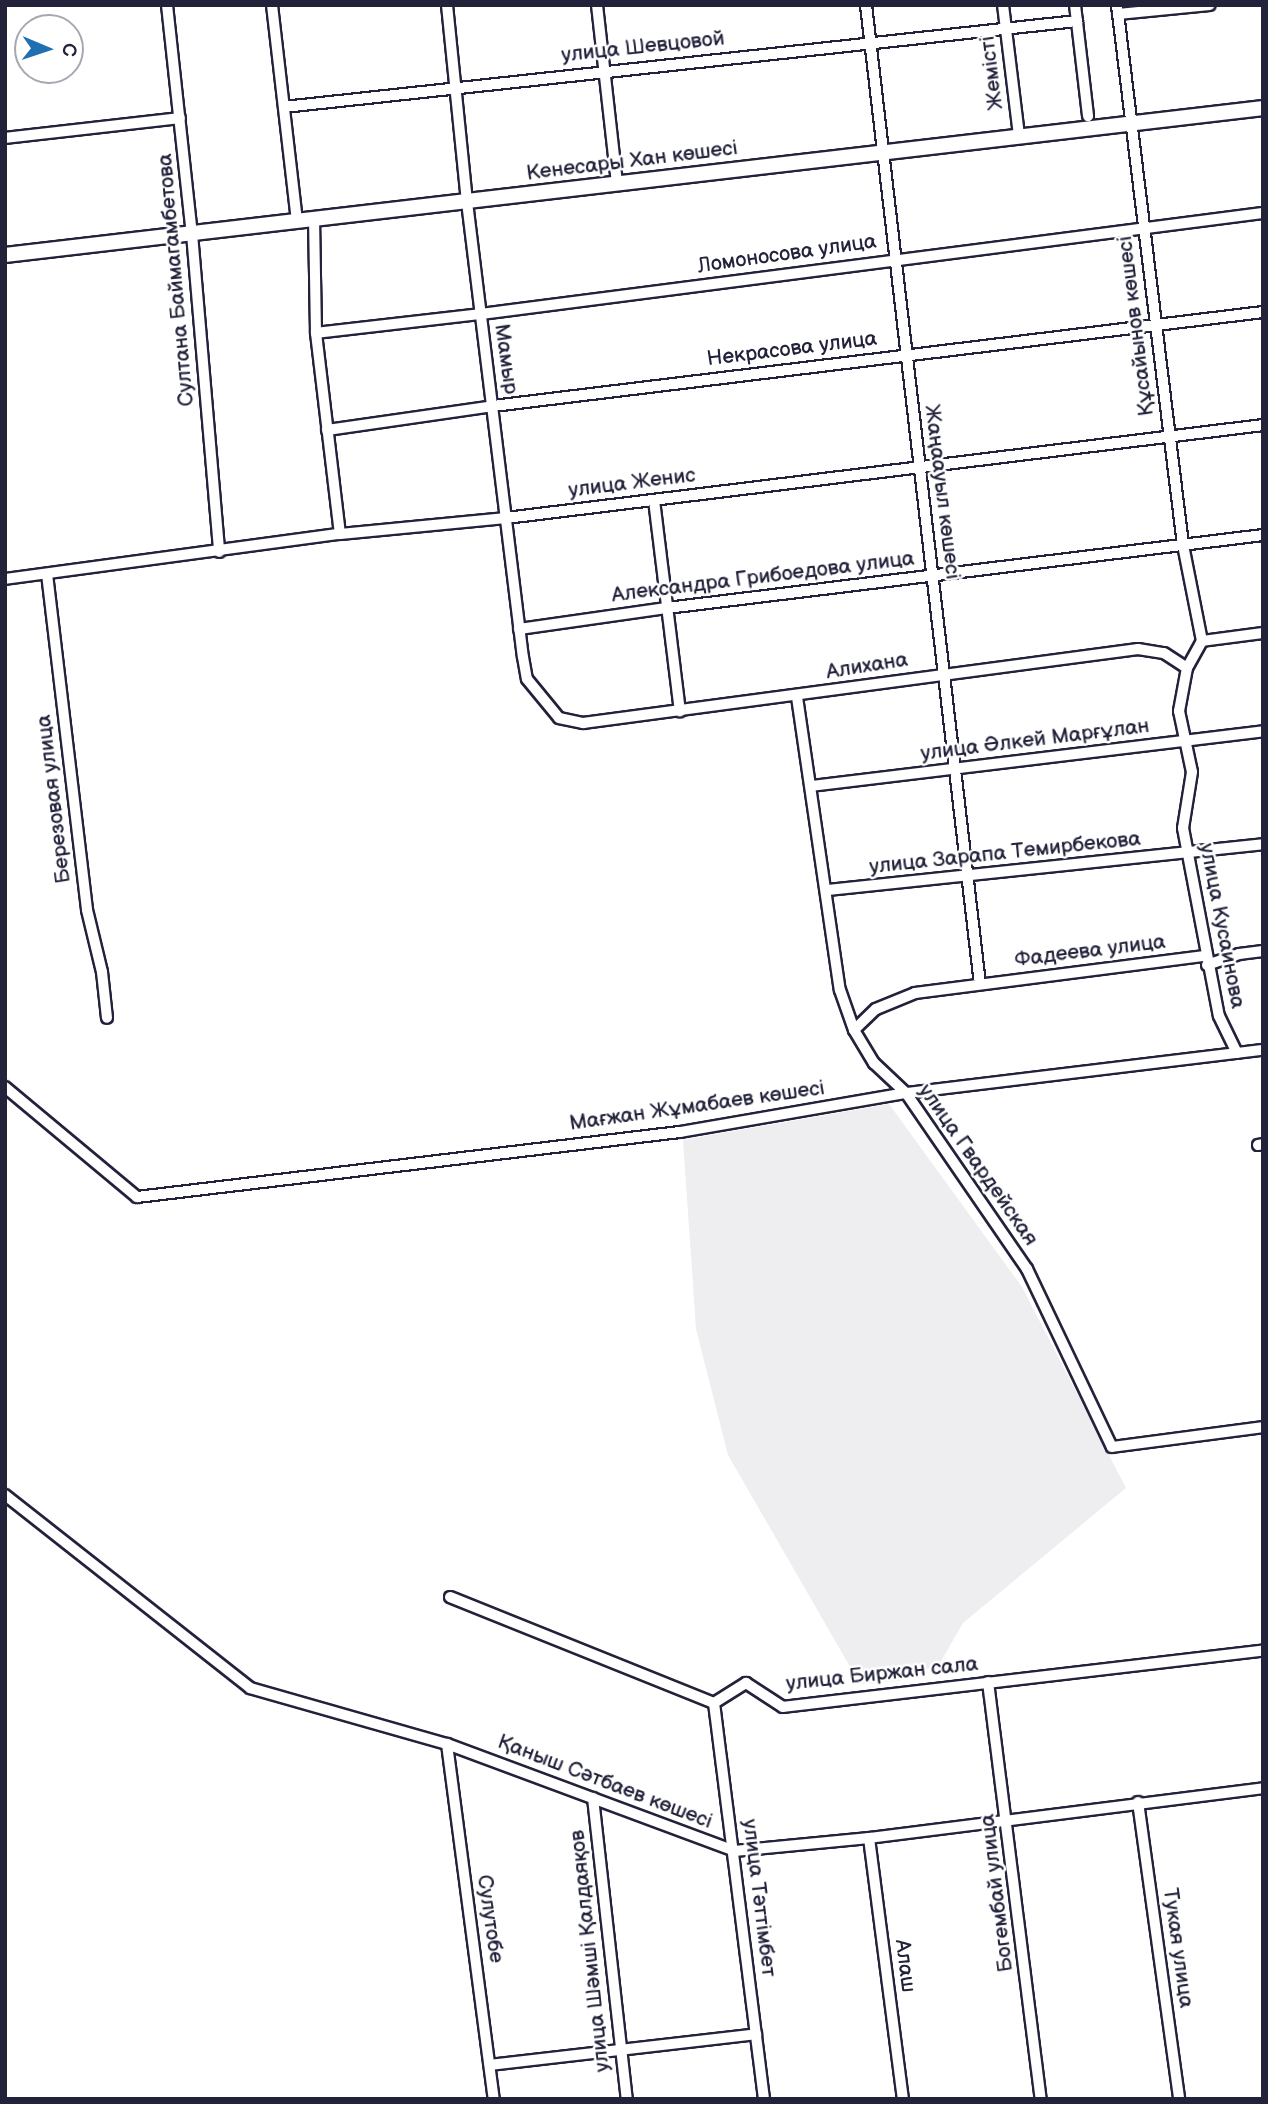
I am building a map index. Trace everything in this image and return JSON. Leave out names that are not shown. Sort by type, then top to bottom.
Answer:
[{"type":"main road","name":"Кенесары Хан көшесі","points":[[5,255],[617,183],[882,155],[1263,108]]},
{"type":"street","name":"Султана Баймагамбетова","points":[[167,5],[192,233],[219,552]]},
{"type":"street","points":[[272,5],[297,220]]},
{"type":"street","name":"Мамыр","points":[[447,5],[467,202],[519,629],[527,679],[551,710]]},
{"type":"street","points":[[597,5],[617,183]]},
{"type":"street","name":"Жаңаауыл көшесі","points":[[866,5],[980,984]]},
{"type":"street","name":"Жемісті","points":[[1003,5],[1019,136]]},
{"type":"street","points":[[1075,5],[1088,116]]},
{"type":"street","points":[[1117,10],[1210,5]]},
{"type":"street","name":"Құсайынов көшесі","points":[[1117,10],[1169,436],[1184,545],[1202,641]]},
{"type":"street","name":"улица Шевцовой","points":[[284,107],[455,86],[1077,21]]},
{"type":"street","points":[[5,138],[180,118]]},
{"type":"street","name":"Ломоносова улица","points":[[316,332],[481,314],[1263,213]]},
{"type":"street","points":[[314,218],[316,332],[340,534]]},
{"type":"street","name":"Некрасова улица","points":[[327,430],[493,406],[905,354],[1263,312]]},
{"type":"street","name":"улица Женис","points":[[5,579],[340,534],[506,518],[1263,425]]},
{"type":"street","points":[[654,500],[680,711]]},
{"type":"street","name":"Александра Грибоедова улица","points":[[519,629],[667,608],[1263,535]]},
{"type":"street","name":"Березовая улица","points":[[47,574],[87,910],[102,972],[107,1018]]},
{"type":"street","points":[[1202,641],[1263,633]]},
{"type":"street","name":"улица Кусаинова","points":[[1202,641],[1187,667],[1179,711],[1192,772],[1183,828],[1206,961],[1219,1016],[1237,1054]]},
{"type":"street","name":"Алихана","points":[[551,710],[559,718],[583,723],[797,697],[945,673],[1138,649],[1164,653],[1187,667]]},
{"type":"street","name":"улица Гвардейская","points":[[797,697],[828,890],[840,990],[854,1030],[874,1063],[906,1093],[1027,1269],[1112,1447],[1263,1427]]},
{"type":"street","name":"улица Әлкей Марғұлан","points":[[811,786],[1263,732]]},
{"type":"street","name":"улица Зарапа Темирбекова","points":[[828,890],[1263,844]]},
{"type":"street","name":"Фадеева улица","points":[[854,1030],[864,1018],[891,1002],[915,993],[1206,961],[1263,951]]},
{"type":"street","name":"Мағжан Жұмабаев көшесі","points":[[5,1087],[136,1197],[680,1132],[906,1093],[1263,1050]]},
{"type":"street","name":"Қаныш Сәтбаев көшесі","points":[[5,1495],[250,1688],[447,1744],[734,1851],[869,1838],[1007,1818],[1263,1788]]},
{"type":"street","points":[[450,1597],[715,1703]]},
{"type":"street","name":"улица Биржан сала","points":[[715,1703],[746,1683],[783,1707],[1263,1651]]},
{"type":"street","name":"Богембай улица","points":[[988,1682],[1041,2099]]},
{"type":"street","name":"улица Тәттімбет","points":[[715,1703],[764,2099]]},
{"type":"street","name":"Сулутобе","points":[[447,1744],[494,2099]]},
{"type":"street","name":"улица Шәмші Қалдаяқов","points":[[593,1798],[626,2099]]},
{"type":"street","name":"Тукая улица","points":[[1138,1802],[1180,2099]]},
{"type":"street","name":"Алаш","points":[[869,1838],[903,2099]]},
{"type":"street","points":[[490,2065],[756,2034]]},
{"type":"shaded area","points":[[889,1104],[1022,1287],[1126,1488],[963,1623],[940,1663],[900,1681],[860,1684],[728,1455],[696,1329],[683,1140]]}]
